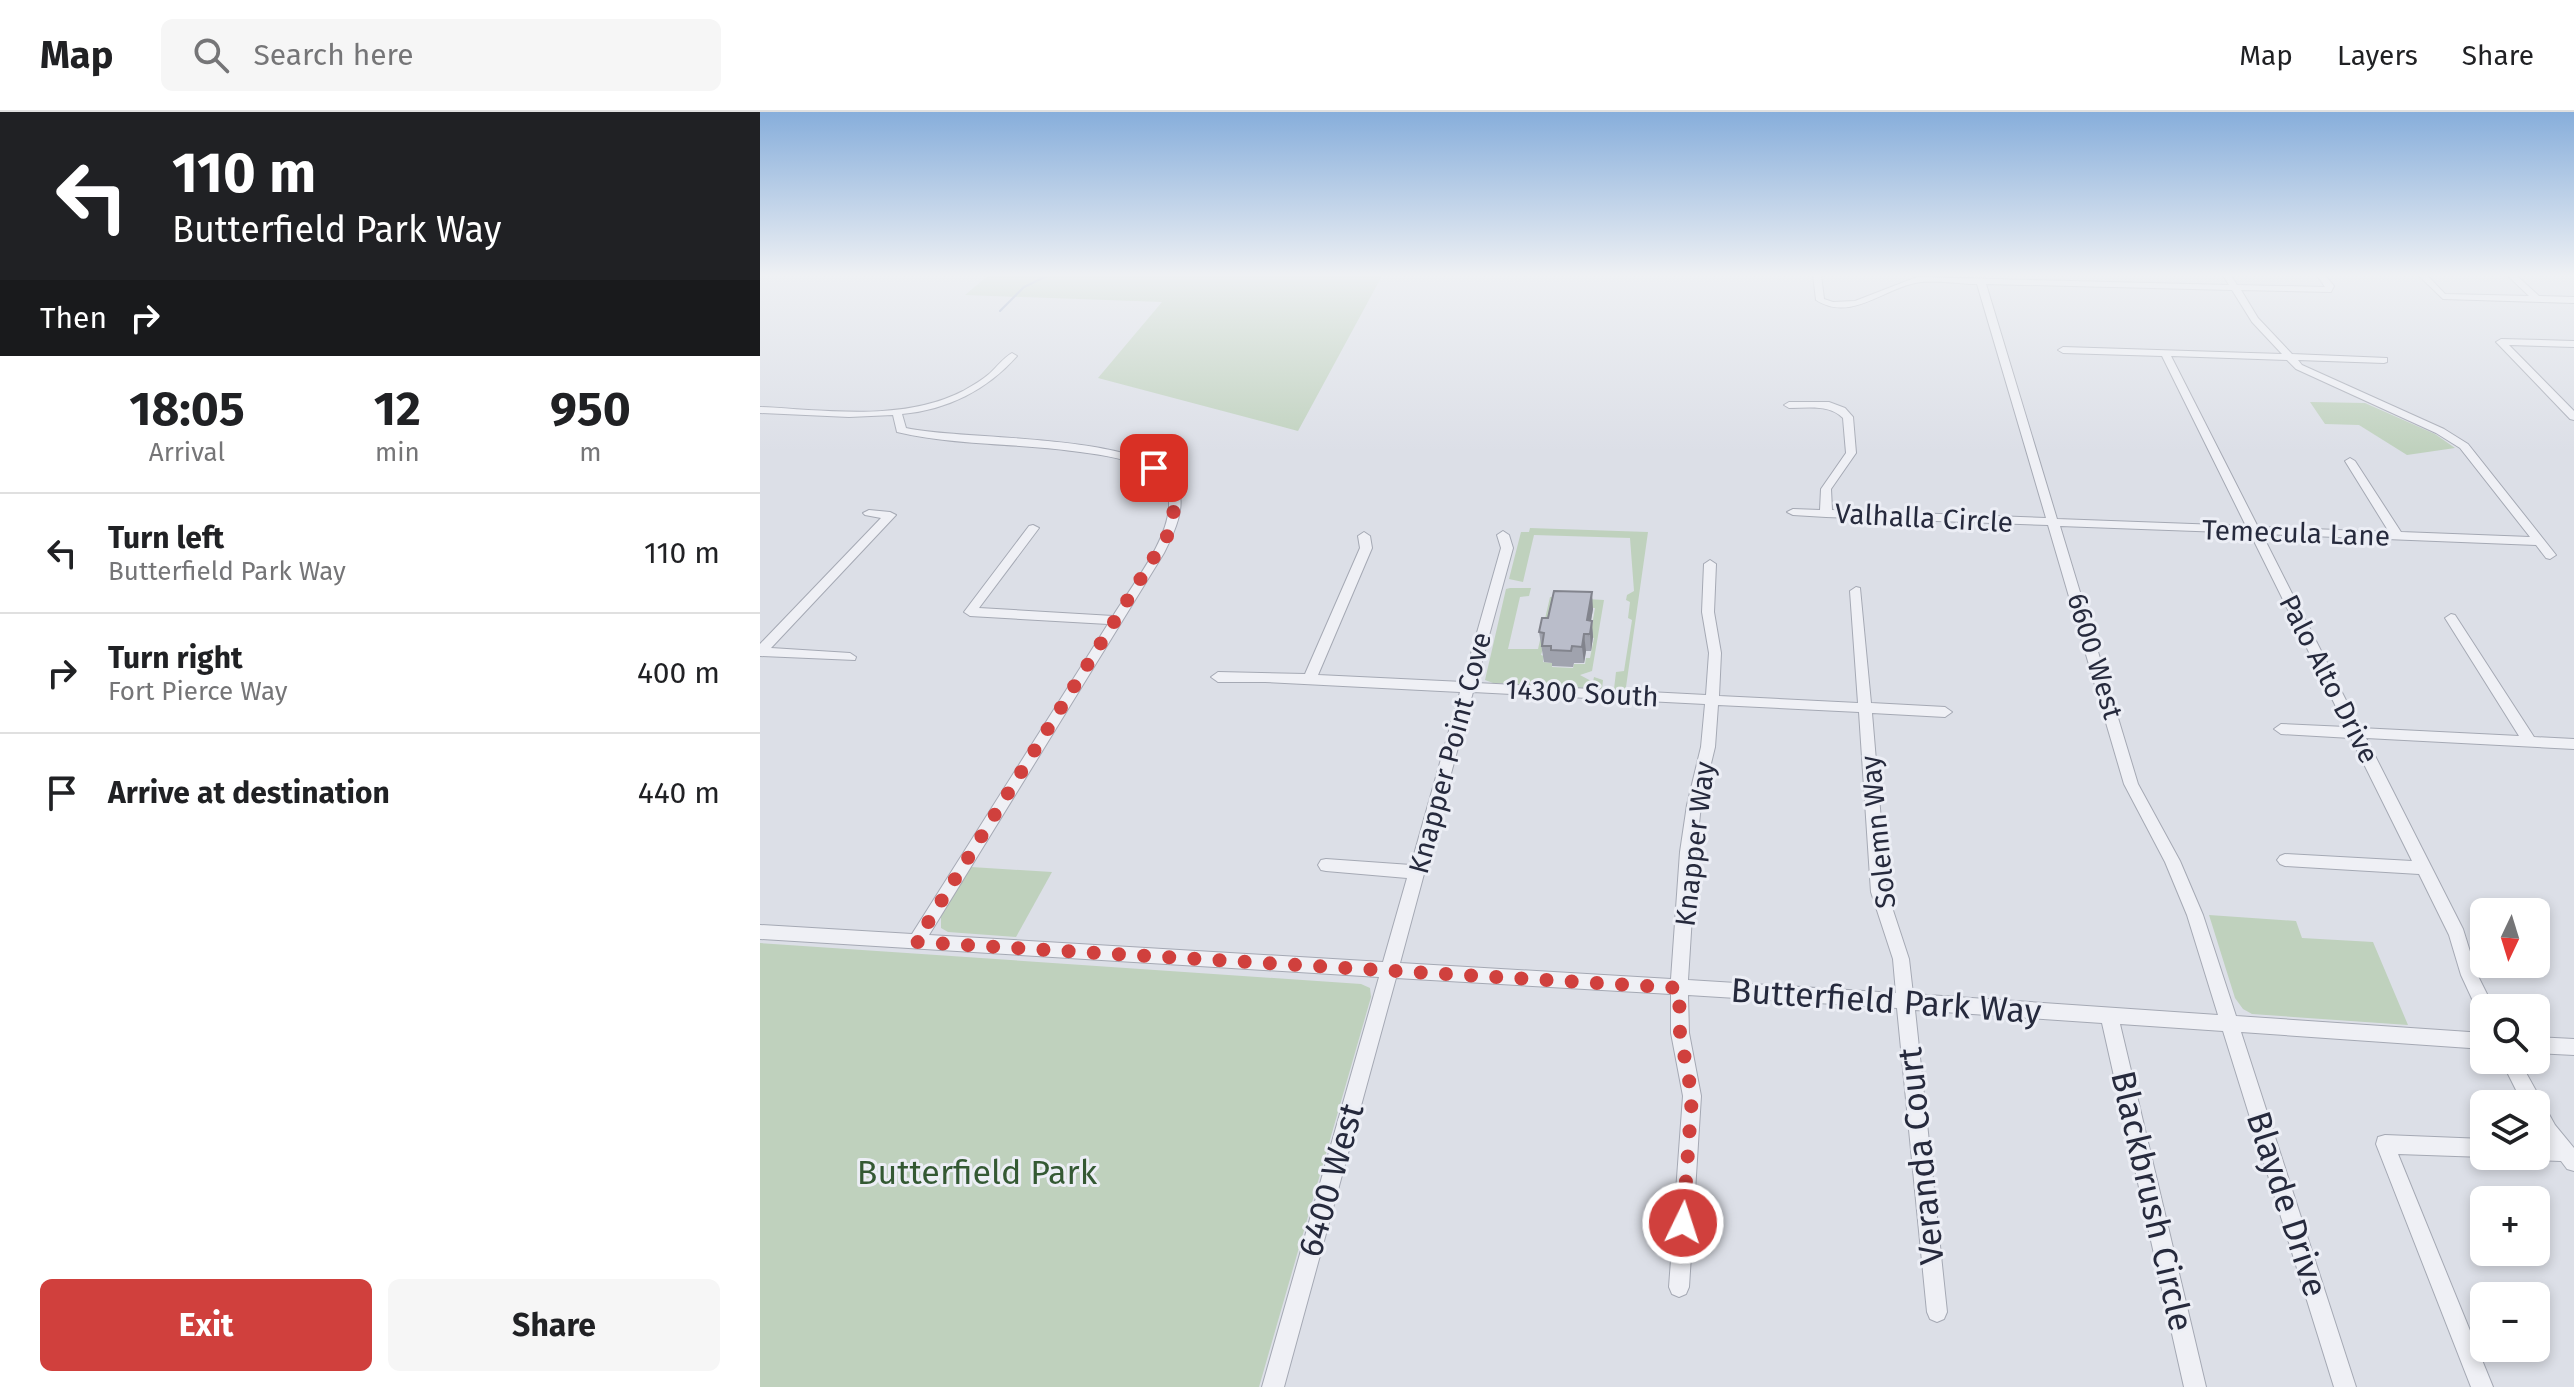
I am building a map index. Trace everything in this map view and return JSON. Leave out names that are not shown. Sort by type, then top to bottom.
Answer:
[{"type":"street","name":"6600 West","points":[[1997,334],[2131,784],[2184,887],[2228,1022]]},
{"type":"street","points":[[2267,334],[2286,356],[2323,380],[2440,431],[2464,446],[2550,555]]},
{"type":"street","points":[[2574,344],[2501,342],[2574,417]]},
{"type":"street","points":[[2063,350],[2384,360]]},
{"type":"street","name":"Palo Alto Drive","points":[[2165,353],[2425,868],[2457,934],[2478,994]]},
{"type":"street","points":[[760,410],[897,413],[959,395],[990,378],[1012,356]]},
{"type":"street","points":[[1789,405],[1829,405],[1848,417],[1851,453],[1826,489],[1826,514]]},
{"type":"street","points":[[897,413],[901,430],[914,433],[1101,450],[1143,463],[1170,482],[1174,514],[1169,533],[916,942]]},
{"type":"street","points":[[2350,461],[2398,537]]},
{"type":"street","name":"Valhalla Circle","points":[[1793,512],[2055,524]]},
{"type":"street","points":[[760,652],[890,515],[869,513]]},
{"type":"street","name":"Temecula Lane","points":[[2055,524],[2537,541]]},
{"type":"street","points":[[1033,528],[970,612],[1116,620]]},
{"type":"street","name":"Knapper Point Cove","points":[[1390,972],[1507,548],[1503,535]]},
{"type":"street","points":[[1310,679],[1366,548],[1364,536]]},
{"type":"street","name":"Knapper Way","points":[[1679,1287],[1692,1096],[1680,1033],[1679,988],[1688,852],[1708,747],[1712,700],[1715,653],[1708,612],[1710,564]]},
{"type":"street","name":"Solemn Way","points":[[1856,591],[1879,892],[1900,950],[1905,1001]]},
{"type":"street","points":[[2451,618],[2530,742]]},
{"type":"street","points":[[760,652],[850,657]]},
{"type":"street","name":"14300 South","points":[[1218,677],[1310,679],[1945,712]]},
{"type":"street","points":[[2281,729],[2574,744]]},
{"type":"street","points":[[2285,860],[2425,868]]},
{"type":"street","points":[[1326,865],[1418,872]]},
{"type":"street","name":"Butterfield Park Way","points":[[760,932],[1905,1001],[2470,1040]]},
{"type":"street","name":"6400 West","points":[[1273,1387],[1390,972]]},
{"type":"street","name":"Veranda Court","points":[[1905,1001],[1937,1312]]},
{"type":"street","name":"Blackbrush Circle","points":[[2109,1015],[2195,1387]]},
{"type":"street","name":"Blayde Drive","points":[[2228,1022],[2345,1387]]},
{"type":"street","points":[[2550,1046],[2574,1047]]},
{"type":"street","points":[[2550,1134],[2570,1157]]},
{"type":"street","points":[[2470,1147],[2385,1144],[2482,1387]]},
{"type":"street","points":[[2550,1153],[2570,1157]]},
{"type":"green space","points":[[1135,334],[1351,334],[1298,431],[1098,378]]},
{"type":"green space","points":[[2310,402],[2365,403],[2435,434],[2455,448],[2407,455],[2359,425],[2325,424]]},
{"type":"green space","points":[[1530,528],[1648,532],[1626,687],[1632,691],[1614,689],[1616,672],[1624,671],[1632,620],[1628,618],[1630,602],[1626,600],[1627,595],[1634,591],[1630,538],[1534,535],[1523,582],[1509,579],[1521,532],[1529,532]]},
{"type":"green space","points":[[1531,588],[1529,596],[1520,597],[1508,649],[1538,649],[1550,597],[1604,600],[1592,671],[1580,675],[1593,682],[1594,677],[1603,680],[1602,689],[1485,680],[1506,589]],"holes":[[[1556,606],[1595,608],[1590,637],[1594,638],[1590,658],[1586,658],[1585,664],[1574,664],[1573,668],[1552,667],[1552,663],[1543,662],[1544,656],[1541,655]]]},
{"type":"green space","points":[[971,867],[1052,872],[1016,937],[948,932],[941,928],[941,916]]},
{"type":"green space","points":[[2209,915],[2296,921],[2302,938],[2373,942],[2408,1025],[2252,1014],[2243,1009],[2235,998]]},
{"type":"green space","name":"Butterfield Park","points":[[760,943],[1361,984],[1370,988],[1371,997],[1259,1387],[760,1387]]},
{"type":"building","points":[[1554,591],[1592,592],[1587,620],[1592,621],[1590,634],[1584,634],[1582,647],[1572,646],[1571,651],[1551,650],[1551,646],[1542,646],[1544,633],[1539,632],[1542,618],[1548,618]]},
{"type":"route","points":[[1154,468],[1170,482],[1174,514],[1169,533],[916,942],[1679,988],[1680,1033],[1692,1096],[1683,1223]]}]
